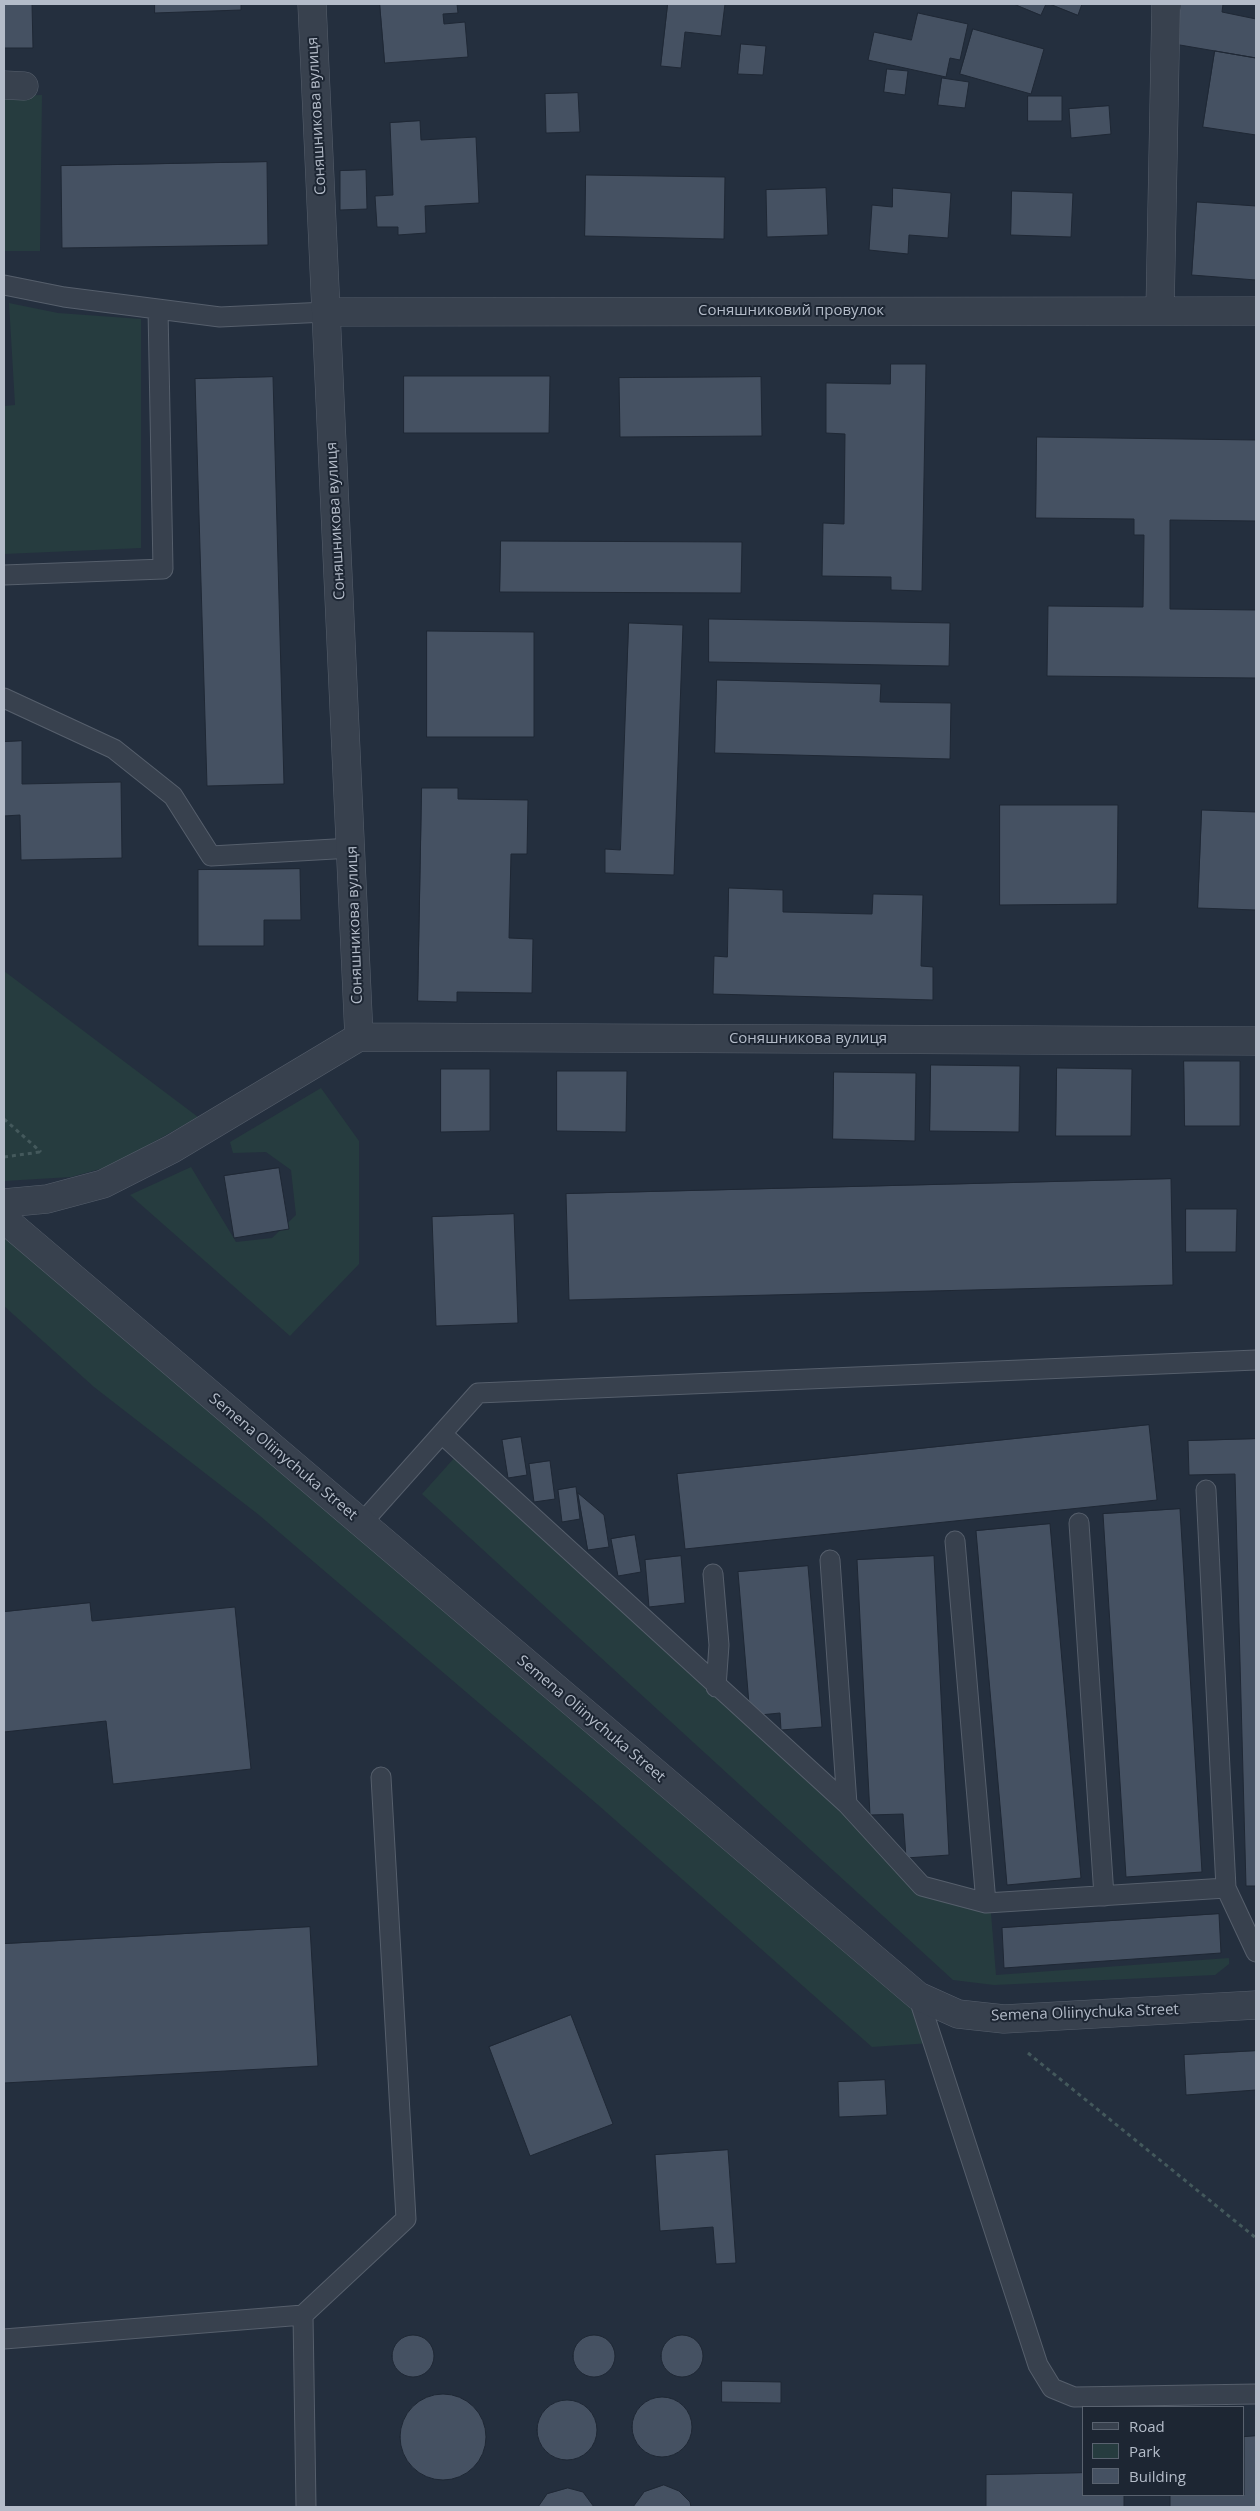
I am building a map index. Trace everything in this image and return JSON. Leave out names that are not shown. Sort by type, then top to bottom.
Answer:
[{"type":"street","name":"Соняшникова вулиця","points":[[312,4],[360,1038],[1256,1042]]},
{"type":"street","points":[[1160,310],[1166,4]]},
{"type":"street","name":"Соняшниковий провулок","points":[[326,312],[1256,311]]},
{"type":"street","points":[[4,1203],[47,1199],[103,1184],[172,1149],[360,1038]]},
{"type":"street","name":"Semena Oliinychuka Street","points":[[4,1219],[918,1996],[958,2014],[1004,2019],[1256,2005]]},
{"type":"lane","points":[[4,285],[64,297],[220,317],[326,312]]},
{"type":"lane","points":[[4,575],[164,569],[158,308]]},
{"type":"lane","points":[[4,698],[114,749],[173,796],[210,856],[352,848]]},
{"type":"lane","points":[[361,1524],[478,1394],[1256,1360]]},
{"type":"lane","points":[[442,1434],[716,1687],[847,1804],[922,1886],[986,1904],[1226,1888]]},
{"type":"lane","points":[[1206,1490],[1226,1888],[1256,1952]]},
{"type":"lane","points":[[1079,1523],[1104,1896]]},
{"type":"lane","points":[[955,1541],[986,1904]]},
{"type":"lane","points":[[830,1560],[847,1804]]},
{"type":"lane","points":[[713,1574],[720,1645],[716,1687]]},
{"type":"lane","points":[[4,2338],[303,2315],[406,2219],[381,1778]]},
{"type":"lane","points":[[918,1996],[1038,2365],[1052,2388],[1074,2397],[1256,2394]]},
{"type":"lane","points":[[303,2315],[306,2507]]},
{"type":"path","points":[[4,1119],[41,1152],[4,1157]]},
{"type":"path","points":[[982,2017],[1256,2238]]},
{"type":"green space","points":[[42,95],[40,251],[4,251],[4,96]]},
{"type":"green space","points":[[9,303],[58,313],[141,319],[141,548],[4,554],[4,406],[15,405]]},
{"type":"green space","points":[[4,971],[198,1117],[111,1166],[71,1177],[4,1181]]},
{"type":"green space","points":[[321,1088],[359,1141],[359,1264],[290,1336],[130,1195],[191,1167],[236,1242],[272,1238],[296,1215],[291,1170],[266,1152],[233,1153],[230,1142]]},
{"type":"green space","points":[[4,1223],[915,1997],[931,2043],[872,2047],[597,1804],[259,1515],[94,1387],[4,1306]]},
{"type":"green space","points":[[456,1456],[922,1880],[990,1901],[996,1975],[1229,1958],[1229,1964],[1215,1975],[994,1985],[953,1980],[422,1494]]},
{"type":"building","points":[[4,4],[32,4],[33,48],[4,48]]},
{"type":"building","points":[[155,4],[241,4],[241,10],[155,13]]},
{"type":"building","points":[[380,4],[457,4],[458,13],[443,14],[444,24],[465,22],[468,57],[385,63]]},
{"type":"building","points":[[668,4],[725,4],[721,36],[685,32],[681,68],[661,66]]},
{"type":"building","points":[[1014,4],[1046,4],[1041,15]]},
{"type":"building","points":[[1050,4],[1082,4],[1078,15]]},
{"type":"building","points":[[1181,4],[1223,4],[1222,12],[1256,19],[1256,58],[1174,44]]},
{"type":"building","points":[[918,13],[968,24],[960,60],[950,58],[946,77],[868,60],[874,32],[911,40]]},
{"type":"building","points":[[973,29],[1044,49],[1031,94],[960,74]]},
{"type":"building","points":[[741,44],[766,46],[763,75],[738,74]]},
{"type":"building","points":[[1215,51],[1256,58],[1256,135],[1203,127]]},
{"type":"building","points":[[887,69],[908,71],[905,95],[884,92]]},
{"type":"building","points":[[942,78],[969,82],[965,108],[938,105]]},
{"type":"building","points":[[578,93],[580,132],[546,133],[545,94]]},
{"type":"building","points":[[1028,96],[1062,96],[1062,121],[1028,121]]},
{"type":"building","points":[[1109,106],[1111,134],[1071,138],[1069,109]]},
{"type":"building","points":[[420,121],[421,140],[476,137],[479,203],[425,206],[426,233],[398,235],[398,227],[377,227],[375,196],[393,195],[390,123]]},
{"type":"building","points":[[267,162],[268,245],[62,248],[61,166]]},
{"type":"building","points":[[366,170],[367,209],[340,210],[340,171]]},
{"type":"building","points":[[586,175],[725,177],[724,239],[585,236]]},
{"type":"building","points":[[826,188],[828,235],[767,237],[766,190]]},
{"type":"building","points":[[893,188],[951,193],[948,238],[909,235],[908,254],[869,250],[872,205],[892,207]]},
{"type":"building","points":[[1012,191],[1073,193],[1071,237],[1011,235]]},
{"type":"building","points":[[1197,202],[1256,206],[1256,280],[1192,275]]},
{"type":"building","points":[[891,364],[926,364],[922,591],[891,590],[891,577],[822,576],[823,523],[844,524],[845,434],[826,433],[826,383],[890,384]]},
{"type":"building","points":[[404,376],[550,376],[549,433],[404,433]]},
{"type":"building","points":[[273,377],[284,784],[207,786],[195,379]]},
{"type":"building","points":[[761,377],[762,436],[620,437],[619,378]]},
{"type":"building","points":[[1037,437],[1256,440],[1256,521],[1170,520],[1170,609],[1256,610],[1256,678],[1047,676],[1048,606],[1143,607],[1144,535],[1134,535],[1134,519],[1036,518]]},
{"type":"building","points":[[501,541],[742,542],[741,593],[500,592]]},
{"type":"building","points":[[709,619],[950,623],[949,666],[709,662]]},
{"type":"building","points":[[629,623],[683,625],[674,875],[605,873],[605,849],[620,850]]},
{"type":"building","points":[[427,631],[534,632],[534,737],[427,737]]},
{"type":"building","points":[[717,680],[881,684],[880,702],[951,703],[950,759],[715,753]]},
{"type":"building","points":[[22,741],[22,784],[121,782],[122,858],[21,860],[20,815],[4,816],[4,742]]},
{"type":"building","points":[[422,788],[458,788],[458,799],[528,800],[527,854],[511,854],[509,938],[533,939],[532,993],[457,992],[457,1002],[418,1001]]},
{"type":"building","points":[[1000,805],[1118,805],[1117,904],[1000,905]]},
{"type":"building","points":[[1202,810],[1256,812],[1256,910],[1198,908]]},
{"type":"building","points":[[300,869],[301,920],[264,920],[264,946],[198,946],[198,870]]},
{"type":"building","points":[[729,888],[783,890],[783,912],[872,914],[873,894],[923,895],[921,966],[933,967],[933,1000],[713,994],[714,956],[727,957]]},
{"type":"building","points":[[1184,1061],[1240,1061],[1240,1126],[1185,1126]]},
{"type":"building","points":[[931,1065],[1020,1066],[1019,1132],[930,1131]]},
{"type":"building","points":[[1057,1068],[1132,1069],[1131,1136],[1056,1136]]},
{"type":"building","points":[[441,1069],[490,1069],[490,1131],[441,1132]]},
{"type":"building","points":[[557,1071],[627,1071],[626,1132],[557,1131]]},
{"type":"building","points":[[834,1072],[916,1073],[915,1141],[833,1139]]},
{"type":"building","points":[[279,1168],[289,1229],[234,1238],[224,1176]]},
{"type":"building","points":[[1171,1179],[1173,1285],[569,1300],[566,1194]]},
{"type":"building","points":[[1186,1209],[1237,1209],[1236,1252],[1186,1252]]},
{"type":"building","points":[[514,1214],[518,1323],[436,1326],[432,1217]]},
{"type":"building","points":[[1149,1425],[1157,1500],[685,1549],[677,1474]]},
{"type":"building","points":[[521,1437],[527,1475],[508,1478],[502,1440]]},
{"type":"building","points":[[1256,1439],[1256,1886],[1246,1886],[1235,1474],[1189,1475],[1188,1441]]},
{"type":"building","points":[[550,1461],[555,1499],[534,1502],[529,1464]]},
{"type":"building","points":[[576,1487],[580,1519],[562,1522],[558,1490]]},
{"type":"building","points":[[578,1493],[604,1515],[609,1547],[588,1550]]},
{"type":"building","points":[[1180,1509],[1202,1872],[1126,1877],[1103,1514]]},
{"type":"building","points":[[1050,1524],[1081,1878],[1007,1885],[976,1531]]},
{"type":"building","points":[[635,1535],[641,1572],[618,1576],[611,1539]]},
{"type":"building","points":[[681,1556],[685,1603],[649,1607],[645,1560]]},
{"type":"building","points":[[934,1556],[949,1855],[906,1858],[903,1814],[870,1815],[857,1560]]},
{"type":"building","points":[[808,1566],[822,1727],[781,1730],[780,1713],[750,1716],[738,1572]]},
{"type":"building","points":[[90,1603],[92,1621],[235,1607],[251,1769],[113,1784],[106,1721],[4,1732],[4,1612]]},
{"type":"building","points":[[1219,1914],[1221,1953],[1004,1968],[1002,1928]]},
{"type":"building","points":[[310,1927],[318,2066],[4,2083],[4,1944]]},
{"type":"building","points":[[571,2015],[613,2124],[530,2156],[489,2047]]},
{"type":"building","points":[[1256,2051],[1256,2090],[1186,2095],[1184,2055]]},
{"type":"building","points":[[885,2080],[887,2115],[839,2117],[838,2082]]},
{"type":"building","points":[[728,2150],[736,2263],[716,2264],[713,2227],[660,2231],[655,2155]]},
{"type":"building","points":[[417,2335],[425,2338],[431,2344],[434,2356],[431,2368],[425,2374],[409,2377],[401,2374],[395,2368],[392,2352],[395,2344],[401,2338]]},
{"type":"building","points":[[598,2335],[606,2338],[612,2344],[615,2356],[612,2368],[606,2374],[590,2377],[582,2374],[576,2368],[573,2352],[576,2344],[582,2338]]},
{"type":"building","points":[[686,2335],[694,2338],[700,2344],[703,2356],[700,2368],[694,2374],[678,2377],[670,2374],[664,2368],[661,2352],[664,2344],[670,2338]]},
{"type":"building","points":[[722,2381],[781,2382],[781,2403],[722,2402]]},
{"type":"building","points":[[435,2394],[451,2394],[460,2397],[474,2406],[483,2420],[486,2437],[483,2454],[474,2468],[460,2477],[451,2480],[435,2480],[419,2473],[407,2461],[400,2445],[400,2429],[407,2413],[419,2401]]},
{"type":"building","points":[[662,2397],[679,2402],[687,2410],[692,2427],[687,2444],[679,2452],[662,2457],[645,2452],[637,2444],[632,2427],[637,2410],[645,2402]]},
{"type":"building","points":[[567,2400],[584,2405],[592,2413],[597,2430],[592,2447],[584,2455],[567,2460],[550,2455],[542,2447],[537,2430],[542,2413],[550,2405]]},
{"type":"building","points":[[1256,2436],[1256,2507],[1170,2507],[1170,2496],[1245,2496],[1245,2437]]},
{"type":"building","points":[[1082,2473],[1082,2496],[1124,2496],[1124,2507],[986,2507],[986,2475]]},
{"type":"building","points":[[664,2485],[679,2491],[690,2502],[691,2507],[633,2507],[644,2492]]},
{"type":"building","points":[[568,2488],[583,2492],[594,2507],[538,2507],[547,2494]]}]
